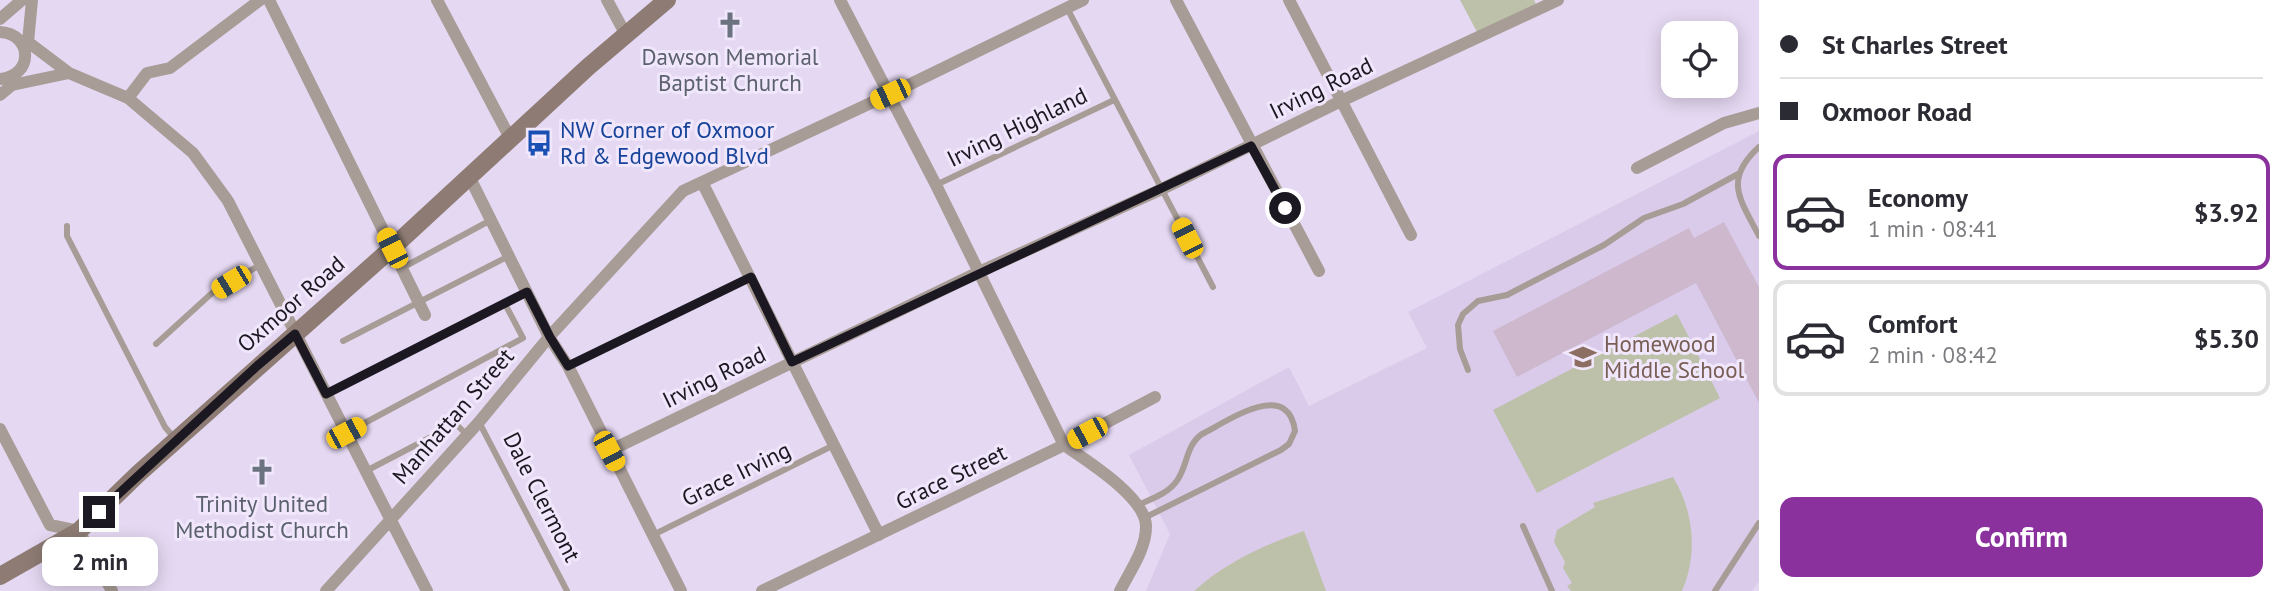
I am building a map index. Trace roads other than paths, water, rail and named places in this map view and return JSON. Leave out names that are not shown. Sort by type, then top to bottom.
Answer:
[{"type":"main road","name":"Oxmoor Road","points":[[0,576],[79,531],[176,440],[665,1]]},
{"type":"street","points":[[0,19],[22,0]]},
{"type":"street","points":[[0,95],[7,81],[21,69],[24,62],[32,0]]},
{"type":"street","points":[[128,98],[147,74],[170,68],[260,0]]},
{"type":"street","points":[[269,0],[425,315]]},
{"type":"street","points":[[436,0],[510,138]]},
{"type":"street","points":[[607,0],[625,35]]},
{"type":"street","points":[[840,0],[936,185],[1064,445],[1098,467],[1137,506],[1147,523],[1145,540],[1120,591]]},
{"type":"street","name":"Manhattan Street","points":[[326,591],[683,191],[1083,0]]},
{"type":"street","points":[[1176,0],[1319,271]]},
{"type":"street","points":[[1289,0],[1411,235]]},
{"type":"street","name":"Irving Road","points":[[609,451],[979,272],[1558,0]]},
{"type":"street","points":[[0,32],[14,35],[69,73],[128,98],[193,153],[228,201],[427,591]]},
{"type":"street","points":[[7,81],[69,73]]},
{"type":"street","points":[[1637,168],[1724,123],[1759,113]]},
{"type":"street","points":[[469,176],[681,591]]},
{"type":"street","points":[[702,181],[879,536]]},
{"type":"street","name":"Grace Street","points":[[762,591],[1064,445],[1155,397]]},
{"type":"street","points":[[0,429],[50,525],[79,531],[112,591]]},
{"type":"lane","points":[[1067,8],[1213,287]]},
{"type":"lane","name":"Irving Highland","points":[[936,185],[1114,100]]},
{"type":"lane","points":[[1759,147],[1738,174],[1740,196],[1759,236]]},
{"type":"lane","points":[[1468,370],[1460,349],[1458,325],[1464,314],[1478,301],[1507,295],[1604,245],[1644,218],[1683,204],[1738,174]]},
{"type":"lane","points":[[402,268],[491,220]]},
{"type":"lane","points":[[67,226],[67,236],[165,428],[176,440]]},
{"type":"lane","points":[[343,341],[509,256]]},
{"type":"lane","points":[[156,344],[212,293],[260,265]]},
{"type":"lane","points":[[568,366],[751,277]]},
{"type":"lane","points":[[326,394],[527,292]]},
{"type":"lane","points":[[346,433],[523,338],[505,304]]},
{"type":"lane","points":[[1137,506],[1164,492],[1176,482],[1194,439],[1202,434],[1264,404],[1278,405],[1289,413],[1295,431],[1289,444],[1281,450],[1144,518]]},
{"type":"lane","name":"Dale Clermont","points":[[479,422],[567,591]]},
{"type":"lane","points":[[366,471],[456,424],[467,435]]},
{"type":"lane","name":"Grace Irving","points":[[653,535],[835,444]]},
{"type":"lane","points":[[1715,591],[1759,523]]},
{"type":"lane","points":[[1523,526],[1552,591]]},
{"type":"place","name":"Dawson Memorial Baptist Church","points":[[730,25]]},
{"type":"place","name":"NW Corner of Oxmoor Rd & Edgewood Blvd","points":[[539,143]]},
{"type":"place","name":"Homewood Middle School","points":[[1583,357]]},
{"type":"place","name":"Trinity United Methodist Church","points":[[262,472]]}]
